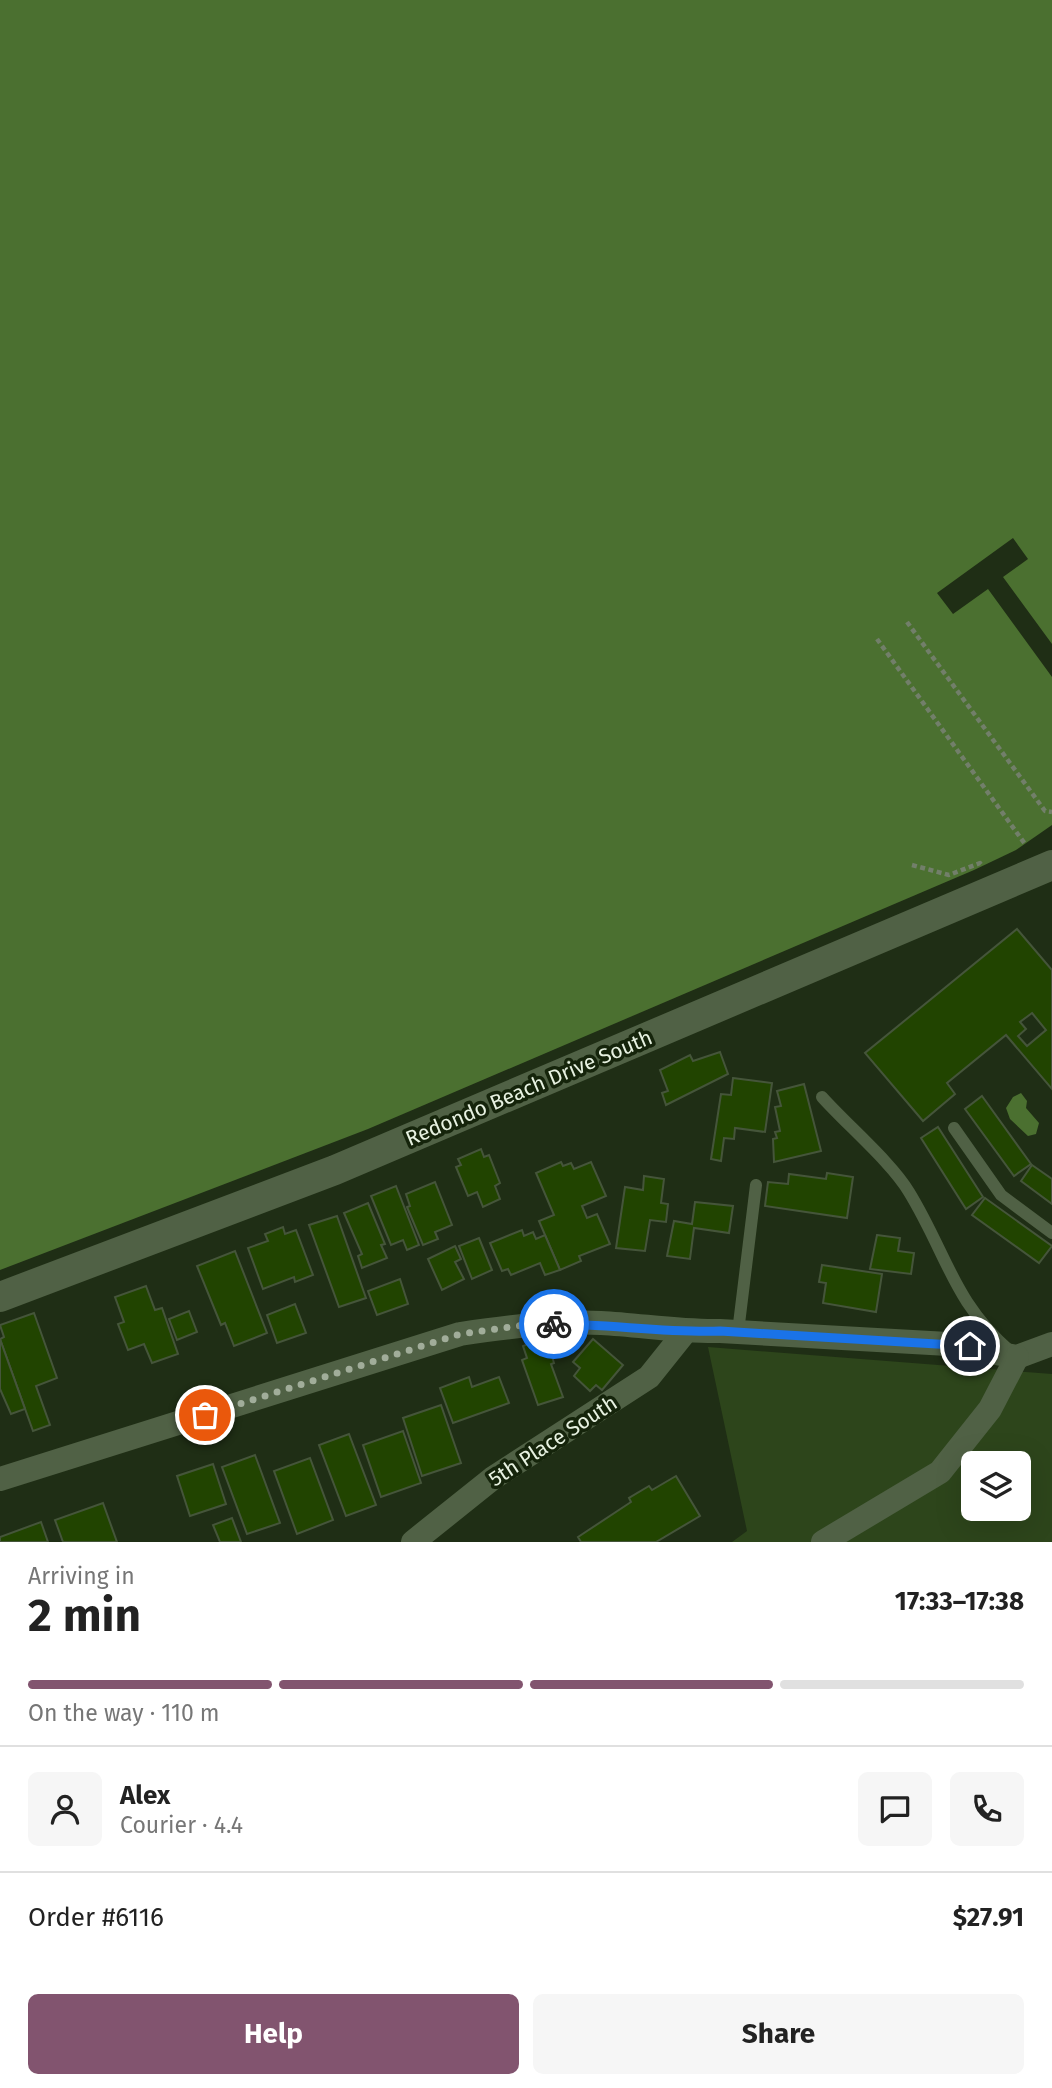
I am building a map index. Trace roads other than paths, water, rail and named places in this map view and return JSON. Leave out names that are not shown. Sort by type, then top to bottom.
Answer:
[{"type":"street","name":"Redondo Beach Drive South","points":[[0,1297],[335,1170],[1052,865]]},
{"type":"street","points":[[0,1479],[460,1334],[532,1324],[601,1323],[685,1332],[738,1332],[948,1344],[1017,1357],[1052,1344]]},
{"type":"street","name":"5th Place South","points":[[414,1542],[493,1478],[588,1415],[628,1393],[667,1358],[685,1332]]},
{"type":"street","points":[[824,1542],[940,1472],[990,1409],[1017,1357]]},
{"type":"lane","points":[[822,1097],[907,1189],[963,1300],[986,1331],[1017,1357]]},
{"type":"lane","points":[[954,1128],[1001,1195],[1052,1233]]},
{"type":"lane","points":[[738,1332],[756,1185]]}]
